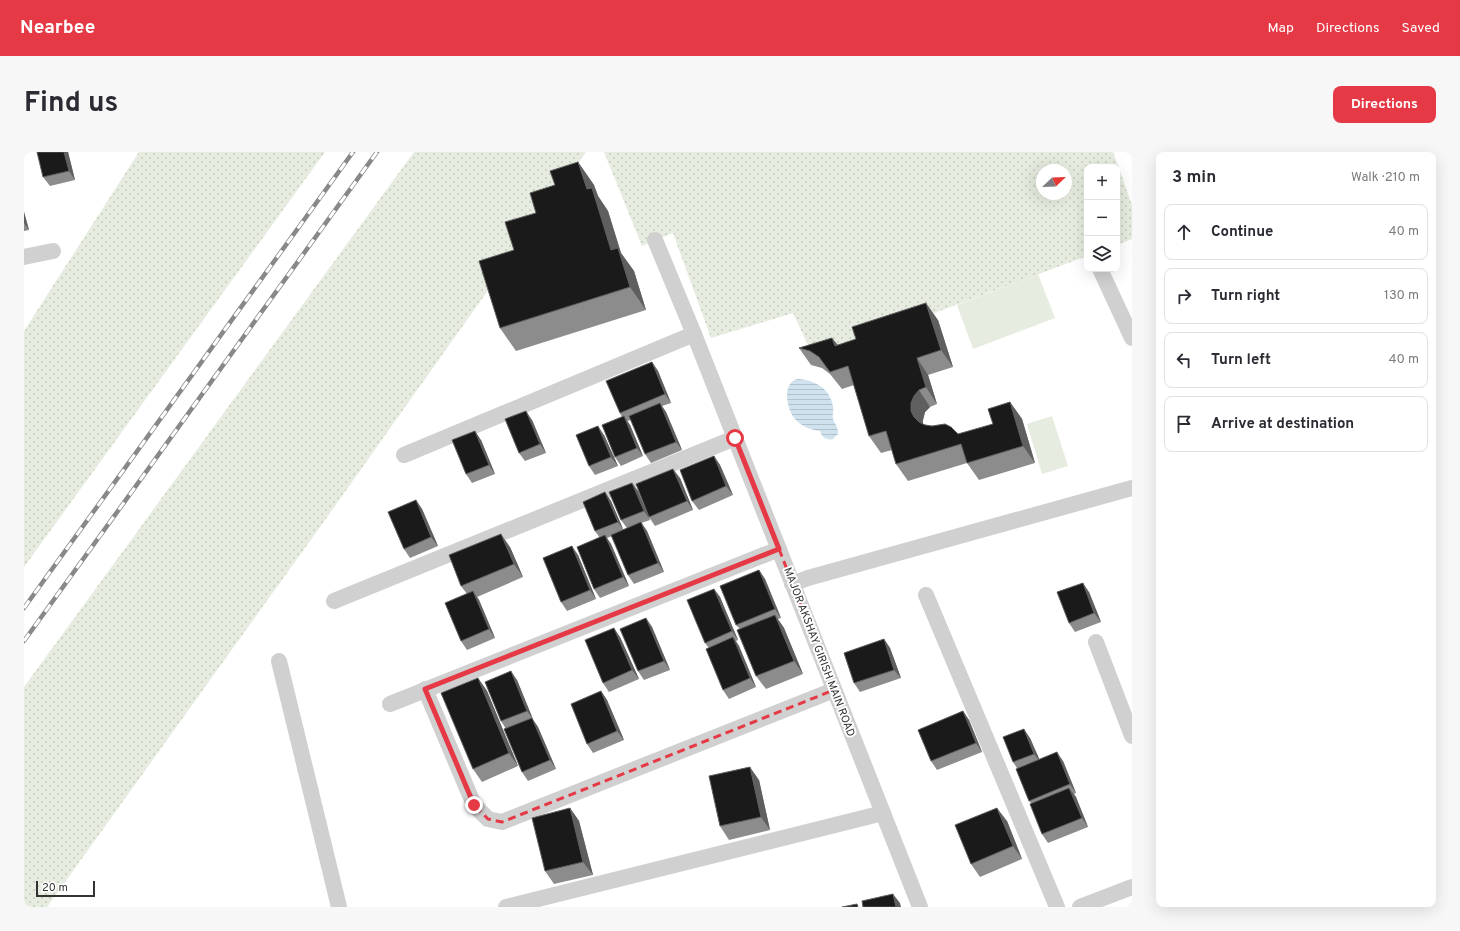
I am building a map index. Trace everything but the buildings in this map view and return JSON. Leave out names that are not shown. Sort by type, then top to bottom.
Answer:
[{"type":"street","name":"MAJOR AKSHAY GIRISH MAIN ROAD","points":[[656,240],[920,907]]},
{"type":"street","points":[[24,257],[53,251]]},
{"type":"street","points":[[1101,272],[1132,338]]},
{"type":"street","points":[[404,455],[694,334]]},
{"type":"street","points":[[334,601],[735,438]]},
{"type":"street","points":[[792,584],[808,578],[1132,488]]},
{"type":"street","points":[[390,704],[779,549]]},
{"type":"street","points":[[926,595],[1057,907]]},
{"type":"street","points":[[1096,642],[1132,736]]},
{"type":"street","points":[[279,661],[339,907]]},
{"type":"street","points":[[425,689],[474,805],[488,819],[502,822],[834,690]]},
{"type":"street","points":[[506,907],[883,813]]},
{"type":"street","points":[[1080,907],[1132,887]]},
{"type":"highlighted area","points":[[779,549],[834,690],[502,822],[488,819],[474,805],[425,689]]},
{"type":"shaded area","points":[[139,152],[325,152],[24,567],[24,331]]},
{"type":"shaded area","points":[[414,152],[586,152],[320,527],[47,907],[24,907],[24,687]]},
{"type":"shaded area","points":[[604,152],[1113,152],[1117,164],[1084,164],[1084,257],[814,358],[793,313],[711,338],[673,233],[642,246]]},
{"type":"shaded area","points":[[1120,172],[1132,205],[1132,239],[1120,244]]},
{"type":"shaded area","points":[[1038,274],[1055,318],[973,349],[957,305]]},
{"type":"shaded area","points":[[1052,416],[1068,466],[1042,474],[1027,424]]},
{"type":"water","points":[[798,379],[815,383],[829,394],[833,406],[833,419],[838,431],[838,434],[833,439],[825,438],[820,431],[804,426],[792,415],[788,403],[787,391],[789,385]]},
{"type":"railway","points":[[24,608],[353,152]]},
{"type":"railway","points":[[24,641],[377,152]]},
{"type":"route","points":[[474,805],[425,689],[779,549],[735,438]]}]
